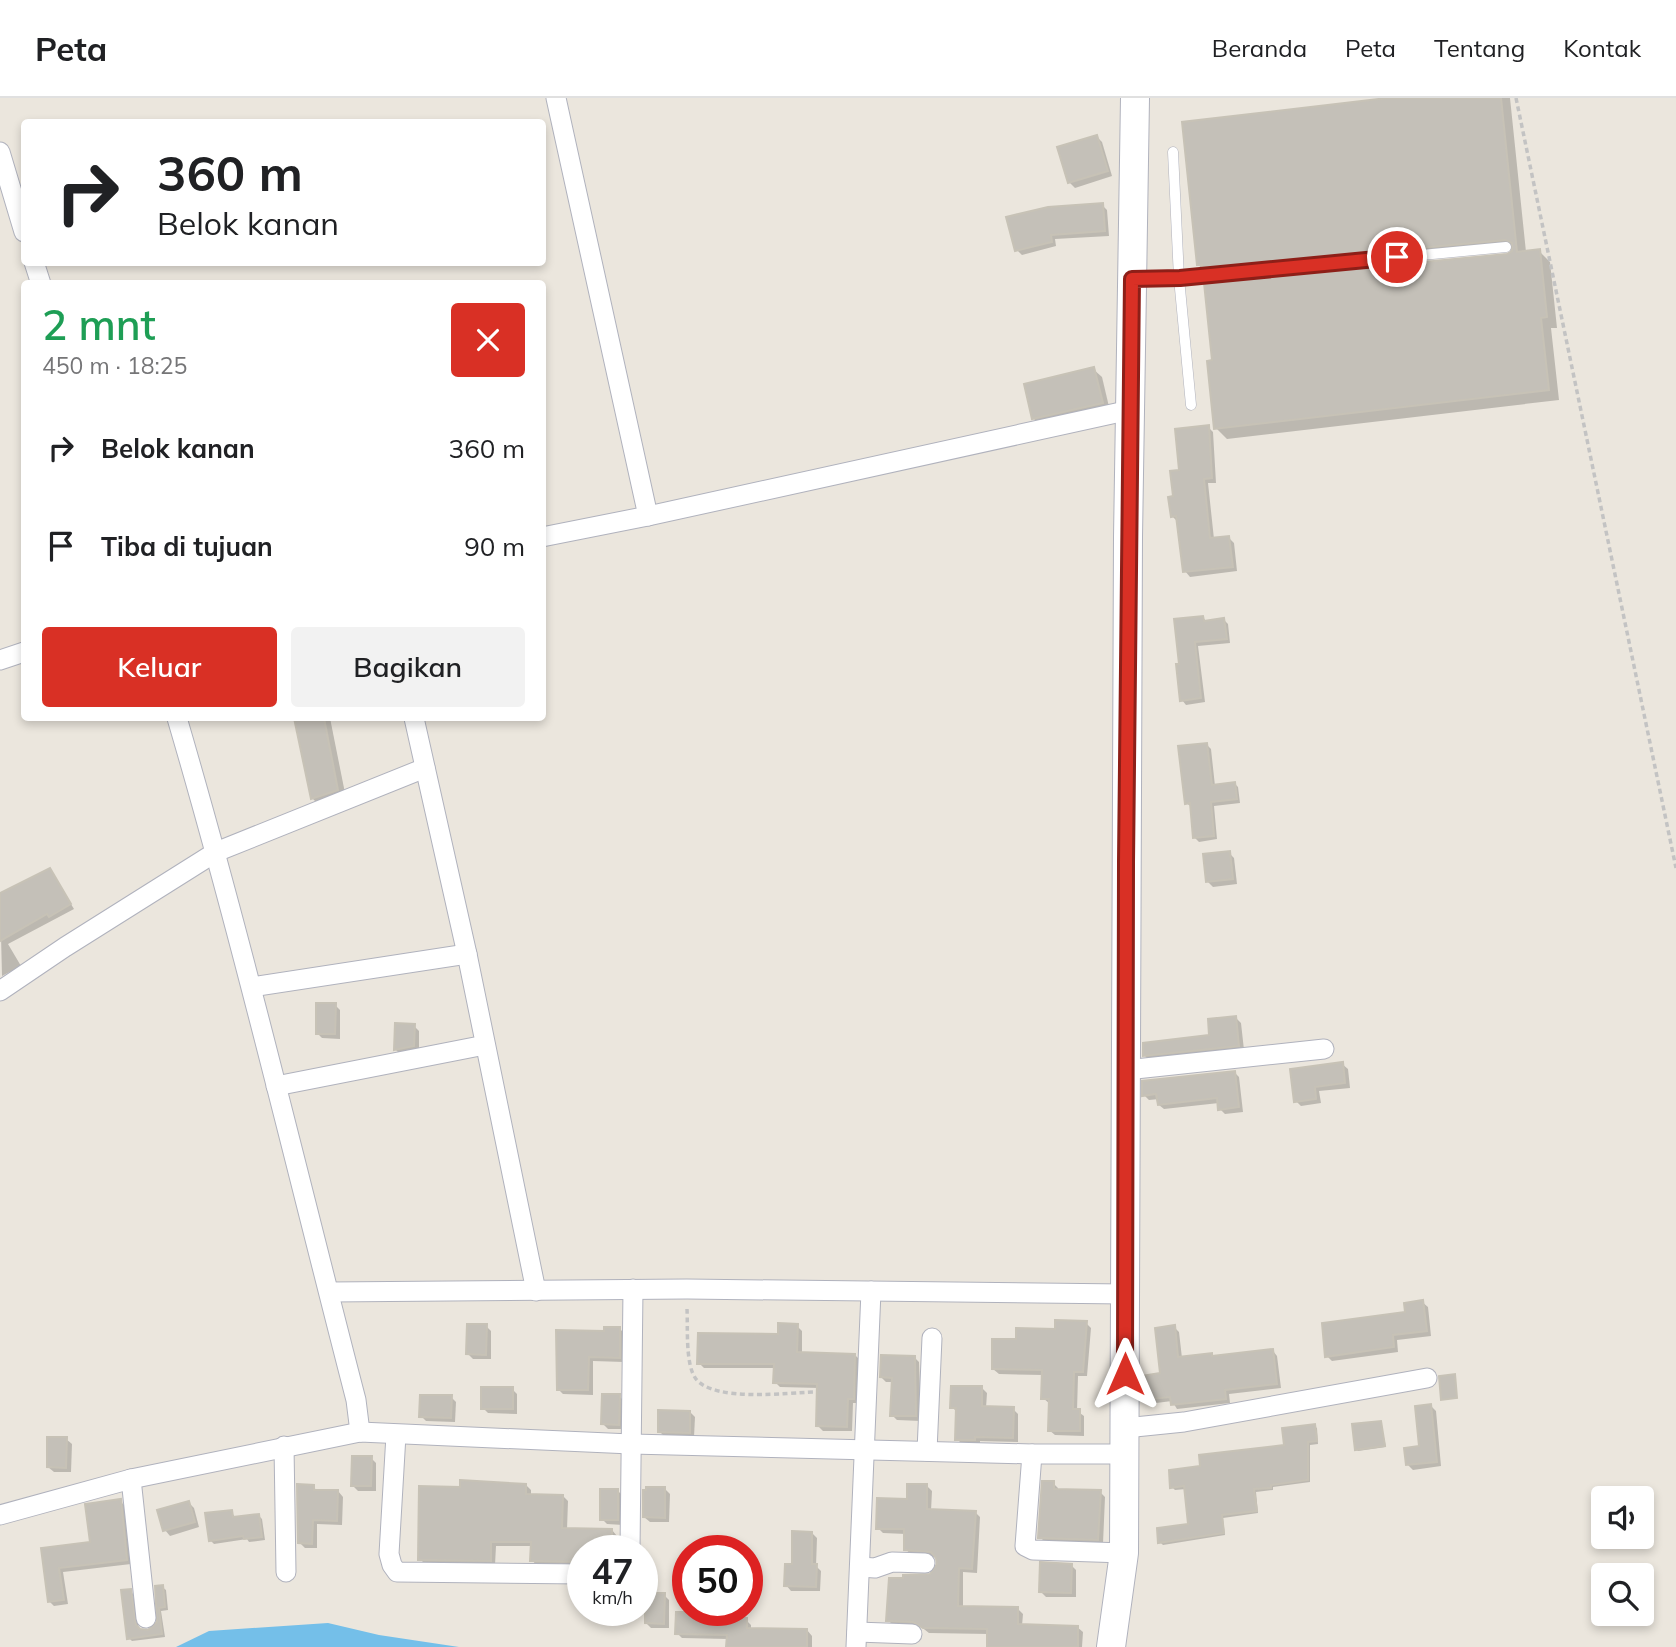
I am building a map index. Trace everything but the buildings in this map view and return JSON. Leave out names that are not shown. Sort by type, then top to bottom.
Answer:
[{"type":"main road","points":[[1111,1647],[1124,1553],[1130,410],[1135,98]]},
{"type":"street","points":[[556,98],[648,516]]},
{"type":"street","points":[[0,152],[8,208],[21,228]]},
{"type":"street","points":[[546,536],[1130,410]]},
{"type":"street","points":[[0,660],[21,653]]},
{"type":"street","points":[[178,721],[252,987],[330,1292],[356,1400],[360,1432]]},
{"type":"street","points":[[415,721],[467,954],[536,1291]]},
{"type":"street","points":[[0,991],[216,852],[425,768]]},
{"type":"street","points":[[252,987],[467,954]]},
{"type":"street","points":[[276,1086],[485,1045]]},
{"type":"street","points":[[1126,1070],[1324,1049]]},
{"type":"street","points":[[631,1535],[633,1289]]},
{"type":"street","points":[[330,1292],[687,1289],[1125,1294]]},
{"type":"street","points":[[871,1291],[856,1639],[912,1634]]},
{"type":"street","points":[[927,1451],[932,1338]]},
{"type":"street","points":[[0,1515],[131,1479],[360,1432],[631,1444],[1032,1454],[1125,1441],[1184,1422],[1427,1378]]},
{"type":"street","points":[[396,1434],[389,1554],[397,1572],[567,1574]]},
{"type":"street","points":[[284,1446],[286,1572]]},
{"type":"street","points":[[1032,1454],[1025,1546],[1033,1550],[1124,1553]]},
{"type":"street","points":[[131,1479],[146,1618]]},
{"type":"street","points":[[860,1567],[876,1568],[892,1562],[925,1563]]},
{"type":"lane","points":[[1173,152],[1191,405]]},
{"type":"lane","points":[[1132,279],[1180,278],[1506,247]]},
{"type":"path","points":[[1516,98],[1676,867]]},
{"type":"path","points":[[687,1289],[690,1367],[696,1380],[703,1386],[713,1391],[734,1393],[814,1392]]},
{"type":"water","points":[[328,1623],[379,1635],[459,1647],[176,1647],[209,1631]]},
{"type":"route","points":[[1125,1374],[1128,537],[1132,279],[1180,278],[1397,257]]}]
